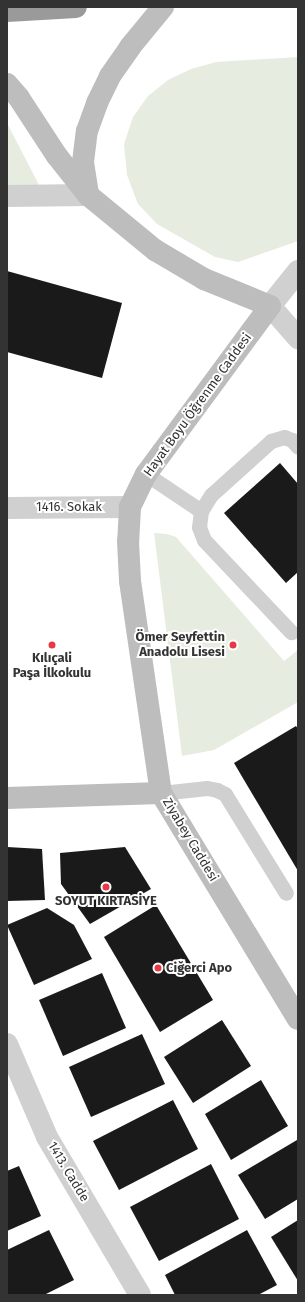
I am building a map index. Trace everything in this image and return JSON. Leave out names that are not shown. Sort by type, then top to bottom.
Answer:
[{"type":"highway","points":[[7,11],[76,7]]},
{"type":"main road","points":[[88,195],[83,162],[87,131],[97,103],[110,76],[130,47],[163,7]]},
{"type":"main road","points":[[7,84],[19,98],[57,156],[88,195],[155,250],[204,279],[270,306]]},
{"type":"main road","name":"Hayat Boyu Öğrenme Caddesi","points":[[161,792],[130,581],[128,541],[130,507],[146,474],[270,306]]},
{"type":"main road","name":"Ziyabey Caddesi","points":[[7,798],[161,792],[298,1019]]},
{"type":"street","points":[[7,196],[88,195]]},
{"type":"street","points":[[270,306],[298,271]]},
{"type":"street","points":[[270,306],[298,297]]},
{"type":"street","points":[[270,306],[298,338]]},
{"type":"street","name":"1416. Sokak","points":[[7,508],[130,507]]},
{"type":"street","name":"1413. Cadde","points":[[7,1044],[47,1137],[140,1295]]},
{"type":"lane","points":[[291,632],[204,540],[199,527],[201,511],[211,495],[271,442],[284,438],[292,440],[298,447]]},
{"type":"lane","points":[[146,474],[201,511]]},
{"type":"lane","points":[[161,792],[207,788],[217,790],[225,794],[286,893]]},
{"type":"shaded area","points":[[298,57],[298,241],[238,262],[215,257],[157,224],[138,204],[127,175],[124,144],[133,117],[148,96],[168,80],[191,69],[216,62]]},
{"type":"shaded area","points":[[7,123],[39,185],[7,185]]},
{"type":"shaded area","points":[[154,533],[167,534],[176,537],[284,661],[298,650],[298,702],[214,750],[182,756]]},
{"type":"building","points":[[7,271],[122,303],[102,378],[7,352]]},
{"type":"building","points":[[280,463],[298,484],[298,572],[286,583],[224,513]]},
{"type":"building","points":[[296,726],[298,729],[298,871],[234,763]]},
{"type":"building","points":[[7,847],[42,849],[45,900],[7,901]]},
{"type":"building","name":"SOYUT KIRTASİYE","points":[[125,847],[151,889],[90,924],[61,884],[60,853]]},
{"type":"building","name":"Ciğerci Apo","points":[[156,905],[213,1000],[160,1032],[104,937]]},
{"type":"building","points":[[47,908],[74,925],[92,959],[34,985],[7,925]]},
{"type":"building","points":[[102,973],[126,1028],[63,1056],[39,1000]]},
{"type":"building","points":[[222,1020],[251,1066],[193,1103],[164,1057]]},
{"type":"building","points":[[142,1034],[165,1084],[91,1117],[69,1067]]},
{"type":"building","points":[[261,1080],[288,1126],[231,1160],[205,1114]]},
{"type":"building","points":[[173,1100],[198,1149],[119,1190],[93,1141]]},
{"type":"building","points":[[297,1140],[298,1199],[265,1219],[238,1175]]},
{"type":"building","points":[[211,1164],[239,1219],[159,1261],[130,1207]]},
{"type":"building","points":[[19,1166],[41,1216],[7,1231],[7,1171]]},
{"type":"building","points":[[298,1220],[298,1281],[271,1237]]},
{"type":"building","points":[[49,1230],[74,1280],[44,1295],[7,1295],[7,1250]]},
{"type":"building","points":[[247,1230],[277,1285],[258,1295],[175,1295],[165,1275]]},
{"type":"place","name":"Kılıçali Paşa İlkokulu","points":[[52,645]]},
{"type":"place","name":"Ömer Seyfettin Anadolu Lisesi","points":[[233,645]]},
{"type":"place","name":"SOYUT KIRTASİYE","points":[[106,887]]},
{"type":"place","name":"Ciğerci Apo","points":[[158,968]]}]
